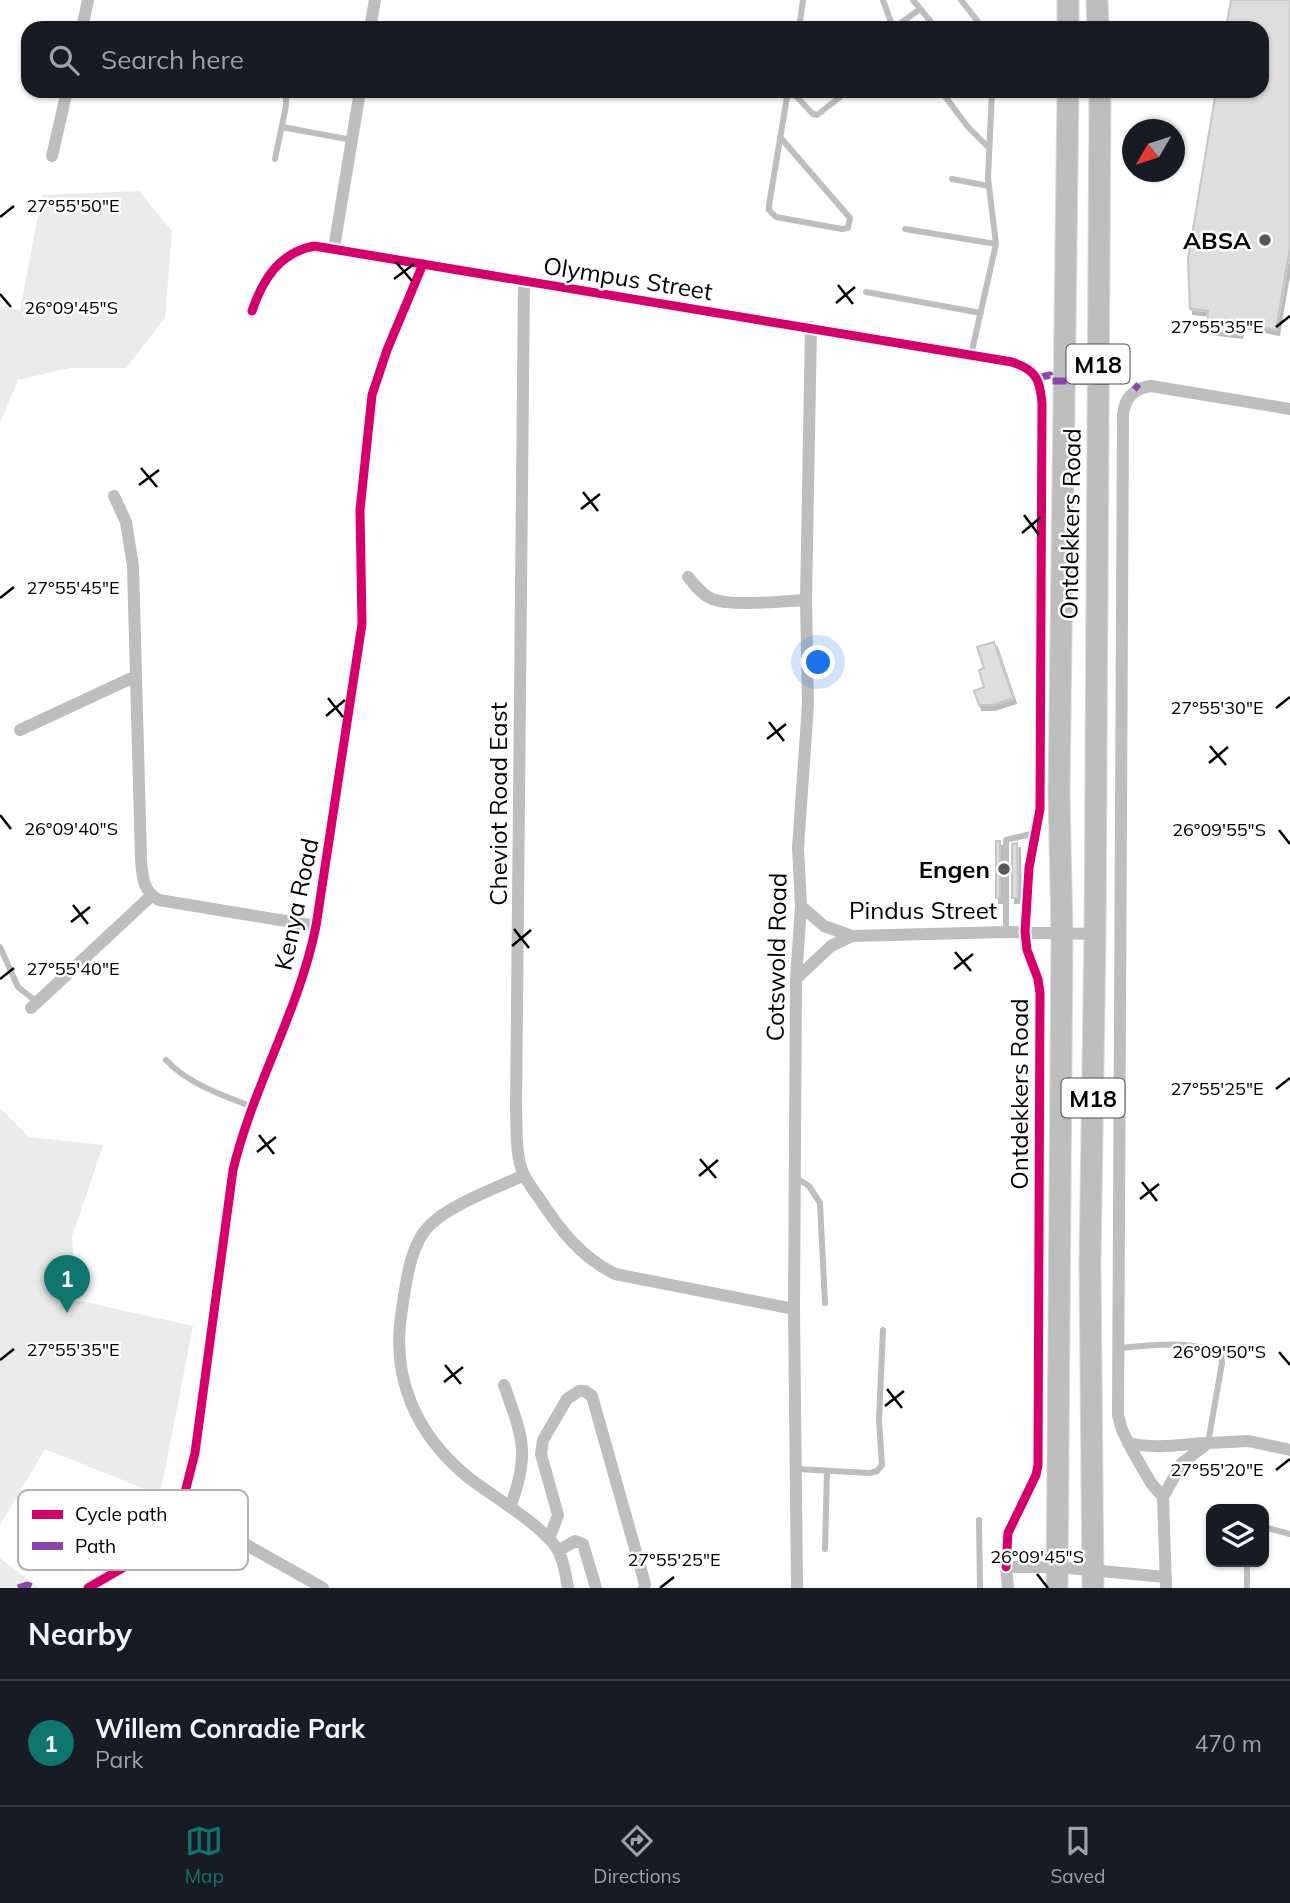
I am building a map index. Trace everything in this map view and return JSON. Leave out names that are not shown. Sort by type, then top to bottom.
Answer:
[{"type":"main road","points":[[1068,0],[1068,21]]},
{"type":"main road","points":[[1097,0],[1098,21]]},
{"type":"main road","name":"Ontdekkers Road","points":[[1057,1577],[1062,933],[1059,793],[1068,98]]},
{"type":"main road","name":"Ontdekkers Road","points":[[1093,1579],[1090,1263],[1095,934],[1100,98]]},
{"type":"street","points":[[84,21],[88,0]]},
{"type":"street","points":[[371,21],[375,0]]},
{"type":"street","points":[[52,156],[65,98]]},
{"type":"street","points":[[334,248],[359,98]]},
{"type":"street","name":"Olympus Street","points":[[252,311],[269,272],[285,258],[306,248],[334,248],[811,327],[1012,362],[1029,369]]},
{"type":"street","name":"Kenya Road","points":[[186,1490],[195,1453],[233,1170],[244,1129],[305,969],[316,926],[362,624],[360,510],[372,395],[387,350],[423,264]]},
{"type":"street","name":"Cheviot Road East","points":[[524,281],[517,1149],[524,1175],[553,1219],[594,1264],[615,1275],[794,1309]]},
{"type":"street","name":"Cotswold Road","points":[[797,1588],[794,1309],[796,979],[801,906],[798,849],[808,704],[806,600],[811,327]]},
{"type":"street","name":"Ontdekkers Road","points":[[1008,1588],[1008,1533],[1036,1475],[1038,1465],[1040,993],[1038,979],[1027,950],[1026,932],[1029,868],[1040,809],[1042,403],[1039,383],[1029,369]]},
{"type":"street","name":"Ontdekkers Road","points":[[1163,1497],[1128,1443],[1118,1415],[1124,407],[1136,390],[1151,386],[1290,409]]},
{"type":"street","points":[[114,496],[126,522],[131,544],[141,867],[146,887],[151,896],[159,900],[316,926]]},
{"type":"street","points":[[688,577],[702,593],[712,599],[729,602],[806,600]]},
{"type":"street","points":[[20,730],[136,676]]},
{"type":"street","points":[[34,1005],[151,896]]},
{"type":"street","name":"Pindus Street","points":[[801,906],[824,926],[852,936],[1006,932],[1095,934]]},
{"type":"street","points":[[796,979],[831,947],[852,936]]},
{"type":"street","points":[[524,1175],[445,1213],[429,1226],[413,1257],[399,1324],[400,1361],[408,1399],[437,1448],[549,1539],[558,1550],[568,1588]]},
{"type":"street","points":[[504,1385],[521,1433],[523,1451],[520,1481],[510,1507]]},
{"type":"street","points":[[549,1539],[558,1515],[541,1454],[543,1440],[567,1399],[579,1391],[585,1391],[592,1396],[644,1588]]},
{"type":"street","points":[[1128,1443],[1162,1447],[1249,1441],[1290,1450]]},
{"type":"street","points":[[1006,1567],[1057,1577],[1166,1583],[1163,1497],[1182,1464],[1208,1443]]},
{"type":"street","points":[[558,1550],[575,1541],[583,1544],[596,1588]]},
{"type":"street","points":[[248,1546],[323,1588]]},
{"type":"street","name":"Kenya Road","points":[[88,1588],[118,1570]]},
{"type":"lane","points":[[800,21],[803,0]]},
{"type":"lane","points":[[883,0],[891,21]]},
{"type":"lane","points":[[913,0],[930,21]]},
{"type":"lane","points":[[961,0],[978,21]]},
{"type":"lane","points":[[904,21],[920,9]]},
{"type":"lane","points":[[275,159],[285,98]]},
{"type":"lane","points":[[780,137],[850,218],[848,228],[771,215],[769,205],[780,137],[788,98]]},
{"type":"lane","points":[[797,98],[817,115],[839,98]]},
{"type":"lane","points":[[946,98],[968,127],[989,148]]},
{"type":"lane","points":[[971,355],[996,244],[989,187],[992,98]]},
{"type":"lane","points":[[282,127],[352,139]]},
{"type":"lane","points":[[952,179],[989,187]]},
{"type":"lane","points":[[905,229],[996,244]]},
{"type":"lane","points":[[866,292],[981,313]]},
{"type":"lane","points":[[1006,932],[1006,840],[1035,833]]},
{"type":"lane","points":[[0,947],[18,987],[34,1005]]},
{"type":"lane","points":[[166,1060],[172,1067],[209,1089],[253,1107]]},
{"type":"lane","points":[[795,1177],[808,1186],[820,1203],[825,1303]]},
{"type":"lane","points":[[796,1469],[870,1473],[877,1471],[881,1465],[879,1420],[883,1330]]},
{"type":"lane","points":[[1120,1348],[1175,1345],[1197,1347],[1221,1356],[1208,1443]]},
{"type":"lane","points":[[825,1549],[827,1471]]},
{"type":"lane","points":[[979,1520],[980,1588]]},
{"type":"lane","points":[[1269,1528],[1290,1534]]},
{"type":"lane","points":[[1247,1567],[1247,1588]]},
{"type":"shaded area","points":[[139,191],[172,231],[165,318],[126,368],[70,368],[18,380],[0,423],[0,306],[20,310],[42,195]]},
{"type":"shaded area","points":[[0,1108],[29,1137],[103,1145],[72,1237],[76,1300],[193,1326],[161,1490],[148,1490],[45,1449],[21,1490],[18,1490],[18,1495],[0,1525]]},
{"type":"shaded area","points":[[0,1558],[39,1588],[0,1588]]},
{"type":"building","points":[[1231,0],[1290,0],[1290,247],[1276,330],[1243,323],[1239,333],[1207,329],[1208,311],[1190,309],[1188,259],[1215,98],[1269,98],[1269,21],[1227,21]]},
{"type":"building","points":[[994,642],[1013,698],[992,705],[979,705],[974,691],[984,687],[979,670],[984,668],[977,647]]},
{"type":"building","points":[[996,841],[1000,841],[1000,898],[996,898]]},
{"type":"building","points":[[1017,843],[1018,898],[1012,898],[1012,844]]},
{"type":"marked path","points":[[1037,378],[1050,375],[1051,381],[1125,379],[1139,389]]},
{"type":"marked path","points":[[18,1588],[27,1585],[35,1588]]},
{"type":"cycle path","points":[[252,311],[261,288],[274,269],[291,255],[314,246],[1012,362],[1027,368],[1035,376],[1042,403],[1040,809],[1029,868],[1025,932],[1027,950],[1038,979],[1040,993],[1038,1465],[1036,1475],[1008,1533],[1006,1567]]},
{"type":"cycle path","points":[[186,1490],[195,1453],[233,1170],[252,1108],[299,988],[316,926],[362,624],[360,510],[372,395],[387,350],[423,264]]},
{"type":"cycle path","points":[[88,1588],[119,1570]]},
{"type":"place","name":"ABSA","points":[[1265,240]]},
{"type":"place","name":"Engen","points":[[1004,869]]},
{"type":"place","name":"Willem Conradie Park","points":[[67,1313]]}]
